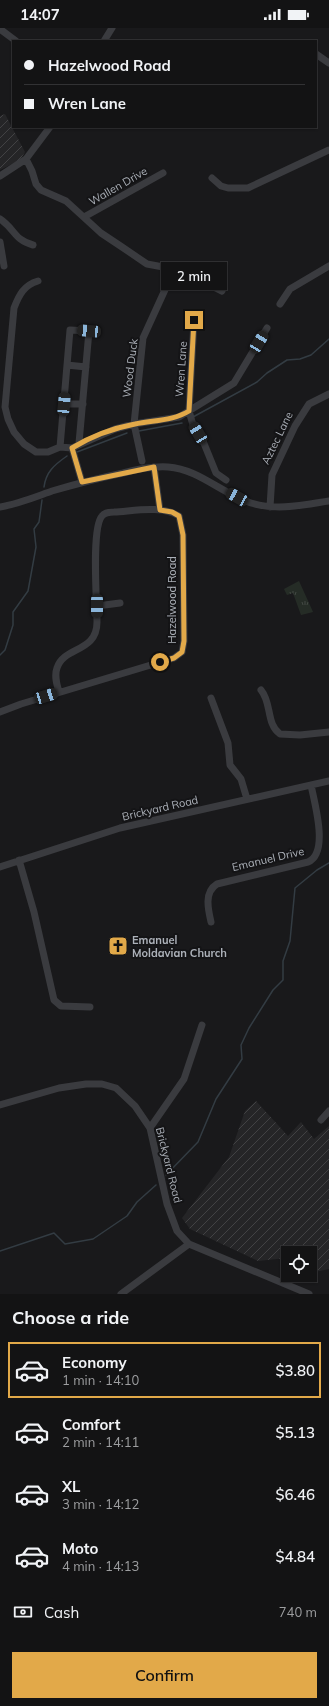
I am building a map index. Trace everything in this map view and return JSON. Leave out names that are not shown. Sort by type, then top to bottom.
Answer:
[{"type":"street","points":[[105,40],[112,28]]},
{"type":"street","points":[[0,29],[15,40]]},
{"type":"street","points":[[317,55],[329,63]]},
{"type":"street","points":[[0,176],[26,159],[49,128]]},
{"type":"street","points":[[212,178],[221,186],[228,188],[248,188],[329,150]]},
{"type":"street","points":[[26,159],[36,184],[41,190],[66,201],[101,233],[147,264],[174,269],[222,291]]},
{"type":"street","name":"Wallen Drive","points":[[84,217],[163,173]]},
{"type":"street","points":[[0,219],[5,222],[23,242],[33,245]]},
{"type":"street","points":[[0,242],[4,266]]},
{"type":"street","points":[[280,304],[290,290],[329,266]]},
{"type":"street","points":[[38,281],[31,283],[20,293],[14,308],[5,407],[8,419],[14,432],[24,444],[36,452],[48,452],[60,447],[72,448],[115,429],[134,424],[179,417],[234,383],[267,328]]},
{"type":"street","name":"Wood Duck","points":[[142,461],[134,424],[143,338],[168,281]]},
{"type":"street","name":"Wren Lane","points":[[194,320],[189,411],[193,424],[203,441],[216,473],[226,480]]},
{"type":"street","points":[[60,447],[70,330],[89,331],[79,444]]},
{"type":"street","points":[[67,365],[86,367]]},
{"type":"street","name":"Aztec Lane","points":[[270,507],[272,475],[295,426],[309,404],[329,394]]},
{"type":"street","points":[[64,404],[83,404]]},
{"type":"street","points":[[72,448],[82,482]]},
{"type":"street","points":[[59,692],[56,668],[63,658],[90,642],[97,630],[96,552],[98,526],[102,516],[106,513],[160,510],[154,467]]},
{"type":"street","points":[[0,507],[17,504],[82,482],[154,467],[181,469],[250,502],[270,507],[329,501]]},
{"type":"street","name":"Hazelwood Road","points":[[0,712],[59,692],[174,658],[182,652],[184,641],[183,535],[179,516],[172,512],[160,510]]},
{"type":"street","points":[[97,606],[120,603]]},
{"type":"street","points":[[261,690],[266,699],[273,727],[280,734],[329,732]]},
{"type":"street","points":[[211,698],[228,743],[230,765],[241,779],[247,799]]},
{"type":"street","name":"Brickyard Road","points":[[0,867],[120,828],[329,781]]},
{"type":"street","name":"Emanuel Drive","points":[[211,922],[208,908],[208,898],[210,890],[217,884],[308,862],[316,858],[320,849],[322,833],[311,786]]},
{"type":"street","points":[[19,860],[34,912],[54,1000],[61,1006],[90,1007]]},
{"type":"street","points":[[150,1128],[184,1079],[202,1025]]},
{"type":"street","name":"Brickyard Road","points":[[0,1105],[60,1088],[86,1084],[102,1084],[116,1088],[135,1106],[150,1128],[167,1204],[177,1231],[189,1244],[309,1294]]},
{"type":"street","points":[[321,1120],[329,1111]]},
{"type":"street","points":[[121,1294],[189,1244]]},
{"type":"shaded area","points":[[5,114],[25,152],[20,160],[0,170],[0,116]]},
{"type":"shaded area","points":[[256,1101],[288,1136],[301,1122],[314,1139],[329,1126],[329,1269],[317,1272],[317,1246],[281,1246],[281,1259],[258,1261],[190,1229],[182,1218],[229,1157],[245,1111]]},
{"type":"green space","points":[[299,581],[313,612],[301,615],[293,593],[287,595],[284,589]]},
{"type":"waterway","points":[[193,417],[257,382],[267,373],[287,360],[300,359],[311,355],[329,339]]},
{"type":"waterway","points":[[139,431],[182,423]]},
{"type":"waterway","points":[[77,452],[127,433]]},
{"type":"waterway","points":[[44,487],[51,469],[67,456]]},
{"type":"waterway","points":[[0,655],[5,650],[13,625],[13,612],[28,591],[36,547],[34,529],[39,522],[42,500]]},
{"type":"waterway","points":[[166,1175],[198,1142],[216,1099],[242,1059],[241,1045],[249,1028],[273,990],[283,980],[283,961],[290,941],[295,888],[317,870],[329,863]]},
{"type":"waterway","points":[[0,1251],[54,1233],[65,1244],[93,1239],[127,1216],[137,1202],[156,1185]]},
{"type":"place","name":"Emanuel Moldavian Church","points":[[118,946]]},
{"type":"route","points":[[160,662],[174,658],[182,652],[184,641],[183,535],[179,516],[172,512],[160,510],[154,467],[82,482],[72,448],[115,429],[134,424],[179,417],[189,411],[194,320]]}]
